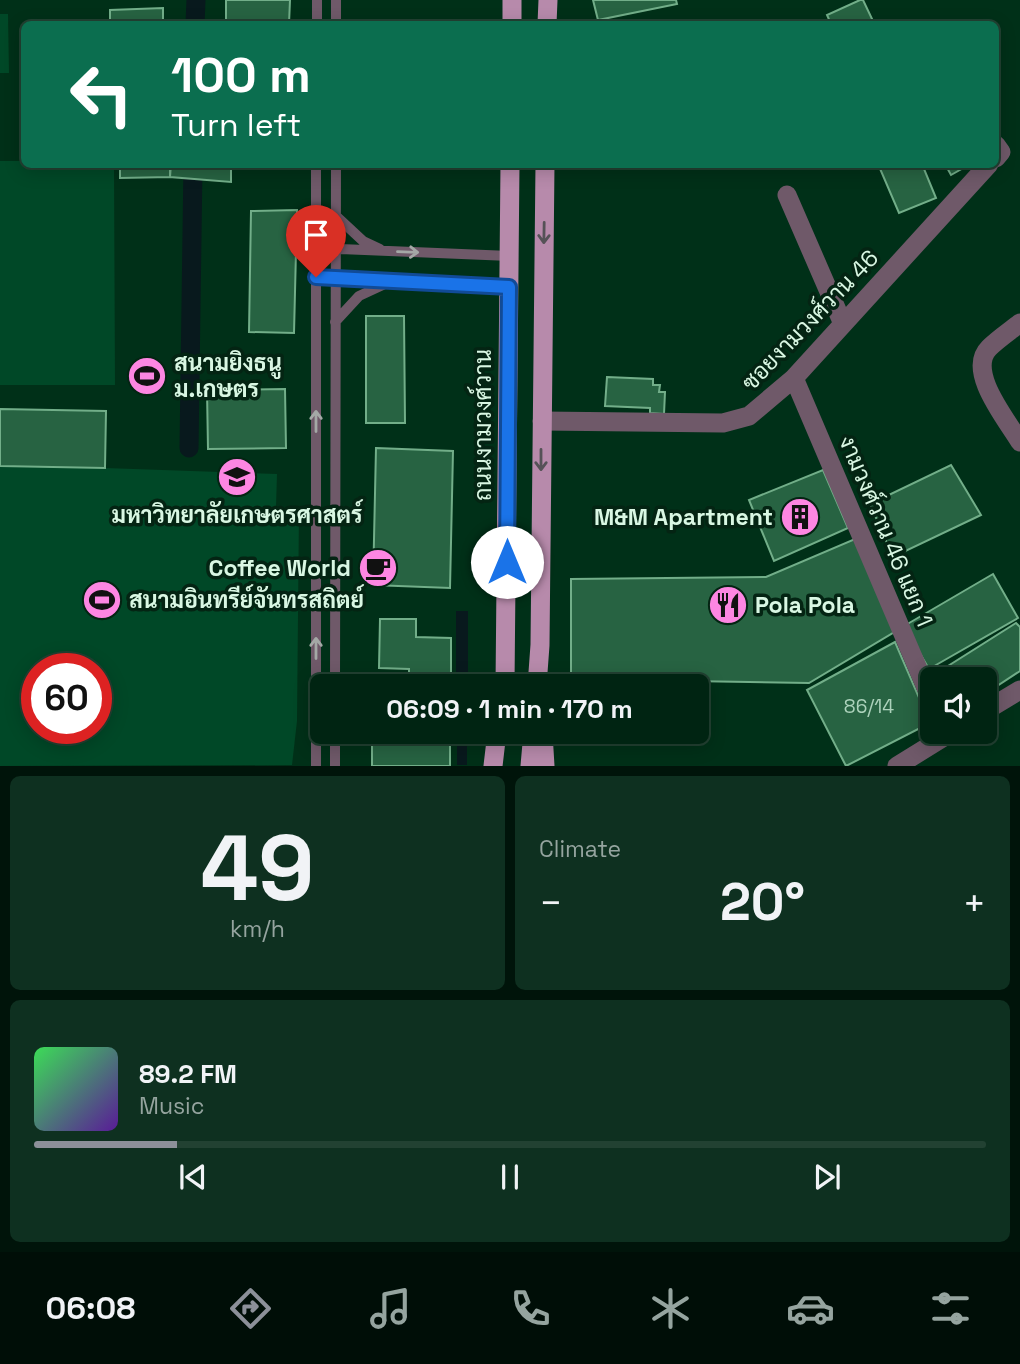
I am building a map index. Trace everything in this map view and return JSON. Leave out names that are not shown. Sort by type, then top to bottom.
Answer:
[{"type":"main road","points":[[512,0],[512,21]]},
{"type":"main road","points":[[547,21],[548,0]]},
{"type":"main road","name":"ถนนงามวงศ์วาน","points":[[505,674],[510,168]]},
{"type":"main road","points":[[539,674],[545,168]]},
{"type":"main road","points":[[493,765],[495,744]]},
{"type":"main road","points":[[505,744],[505,765]]},
{"type":"main road","points":[[530,765],[532,744]]},
{"type":"main road","points":[[544,744],[545,765]]},
{"type":"street","name":"ซอยงามวงศ์วาน 46","points":[[542,421],[736,421],[761,408],[794,378],[985,168]]},
{"type":"street","points":[[787,195],[843,324]]},
{"type":"street","points":[[1020,323],[988,349],[982,359],[984,382],[1020,442]]},
{"type":"street","name":"งามวงศ์วาน 46 แยก 1","points":[[794,378],[920,674]]},
{"type":"street","points":[[997,704],[1020,690]]},
{"type":"street","points":[[897,765],[932,744]]},
{"type":"lane","points":[[317,0],[317,21]]},
{"type":"lane","points":[[336,0],[336,21]]},
{"type":"lane","points":[[316,168],[316,765]]},
{"type":"lane","points":[[335,674],[336,168]]},
{"type":"lane","points":[[335,215],[363,241],[385,251]]},
{"type":"lane","points":[[316,248],[510,256]]},
{"type":"lane","points":[[316,277],[509,287]]},
{"type":"lane","points":[[335,322],[359,296],[393,281]]},
{"type":"lane","points":[[335,744],[335,765]]},
{"type":"green space","points":[[0,14],[8,14],[9,73],[0,73]]},
{"type":"green space","points":[[0,161],[21,161],[21,168],[114,168],[115,385],[0,385]]},
{"type":"green space","points":[[0,409],[106,411],[105,468],[277,474],[276,507],[299,509],[297,721],[292,765],[0,766]]},
{"type":"shaded area","points":[[456,611],[468,611],[468,674],[456,674]]},
{"type":"shaded area","points":[[457,744],[467,744],[467,765],[457,765]]},
{"type":"building","points":[[226,0],[290,0],[289,21],[226,21]]},
{"type":"building","points":[[593,0],[676,0],[677,4],[598,20]]},
{"type":"building","points":[[863,0],[873,21],[830,21],[827,15]]},
{"type":"building","points":[[163,8],[163,21],[110,21],[110,10]]},
{"type":"building","points":[[120,168],[170,168],[170,177],[120,178]]},
{"type":"building","points":[[171,168],[231,168],[231,182],[170,177]]},
{"type":"building","points":[[880,168],[924,168],[936,198],[899,213]]},
{"type":"building","points":[[947,168],[963,168],[951,175]]},
{"type":"building","points":[[297,210],[294,333],[249,332],[251,211]]},
{"type":"building","points":[[366,316],[404,316],[405,423],[366,423]]},
{"type":"building","points":[[607,377],[653,379],[653,385],[660,385],[659,392],[665,392],[664,414],[650,413],[650,408],[605,406]]},
{"type":"building","points":[[285,389],[286,448],[208,449],[207,390]]},
{"type":"building","points":[[0,409],[106,411],[105,468],[0,466]]},
{"type":"building","points":[[376,448],[453,451],[450,588],[373,585]]},
{"type":"building","points":[[951,465],[981,515],[893,557],[870,504]]},
{"type":"building","name":"M&M Apartment","points":[[823,470],[848,528],[774,561],[749,500]]},
{"type":"building","name":"Pola Pola","points":[[855,539],[896,631],[809,683],[709,681],[709,674],[571,674],[571,579],[766,577]]},
{"type":"building","points":[[993,574],[1018,618],[932,667],[928,667],[904,626]]},
{"type":"building","points":[[380,619],[416,619],[416,637],[451,638],[451,674],[409,674],[409,669],[379,668]]},
{"type":"building","points":[[1016,623],[1020,627],[1020,671],[997,686],[997,667],[946,667]]},
{"type":"building","points":[[895,642],[920,700],[920,728],[846,766],[807,690]]},
{"type":"building","points":[[372,744],[450,744],[450,766],[372,766]]},
{"type":"waterway","points":[[195,21],[196,0]]},
{"type":"waterway","points":[[189,448],[193,168]]},
{"type":"place","name":"สนามยิงธนู ม.เกษตร","points":[[147,376]]},
{"type":"place","name":"มหาวิทยาลัยเกษตรศาสตร์","points":[[237,477]]},
{"type":"place","name":"M&M Apartment","points":[[800,517]]},
{"type":"place","name":"Coffee World","points":[[378,568]]},
{"type":"place","name":"สนามอินทรีย์จันทรสถิตย์","points":[[102,600]]},
{"type":"place","name":"Pola Pola","points":[[728,605]]},
{"type":"route","points":[[316,277],[509,287],[507,562]]}]
